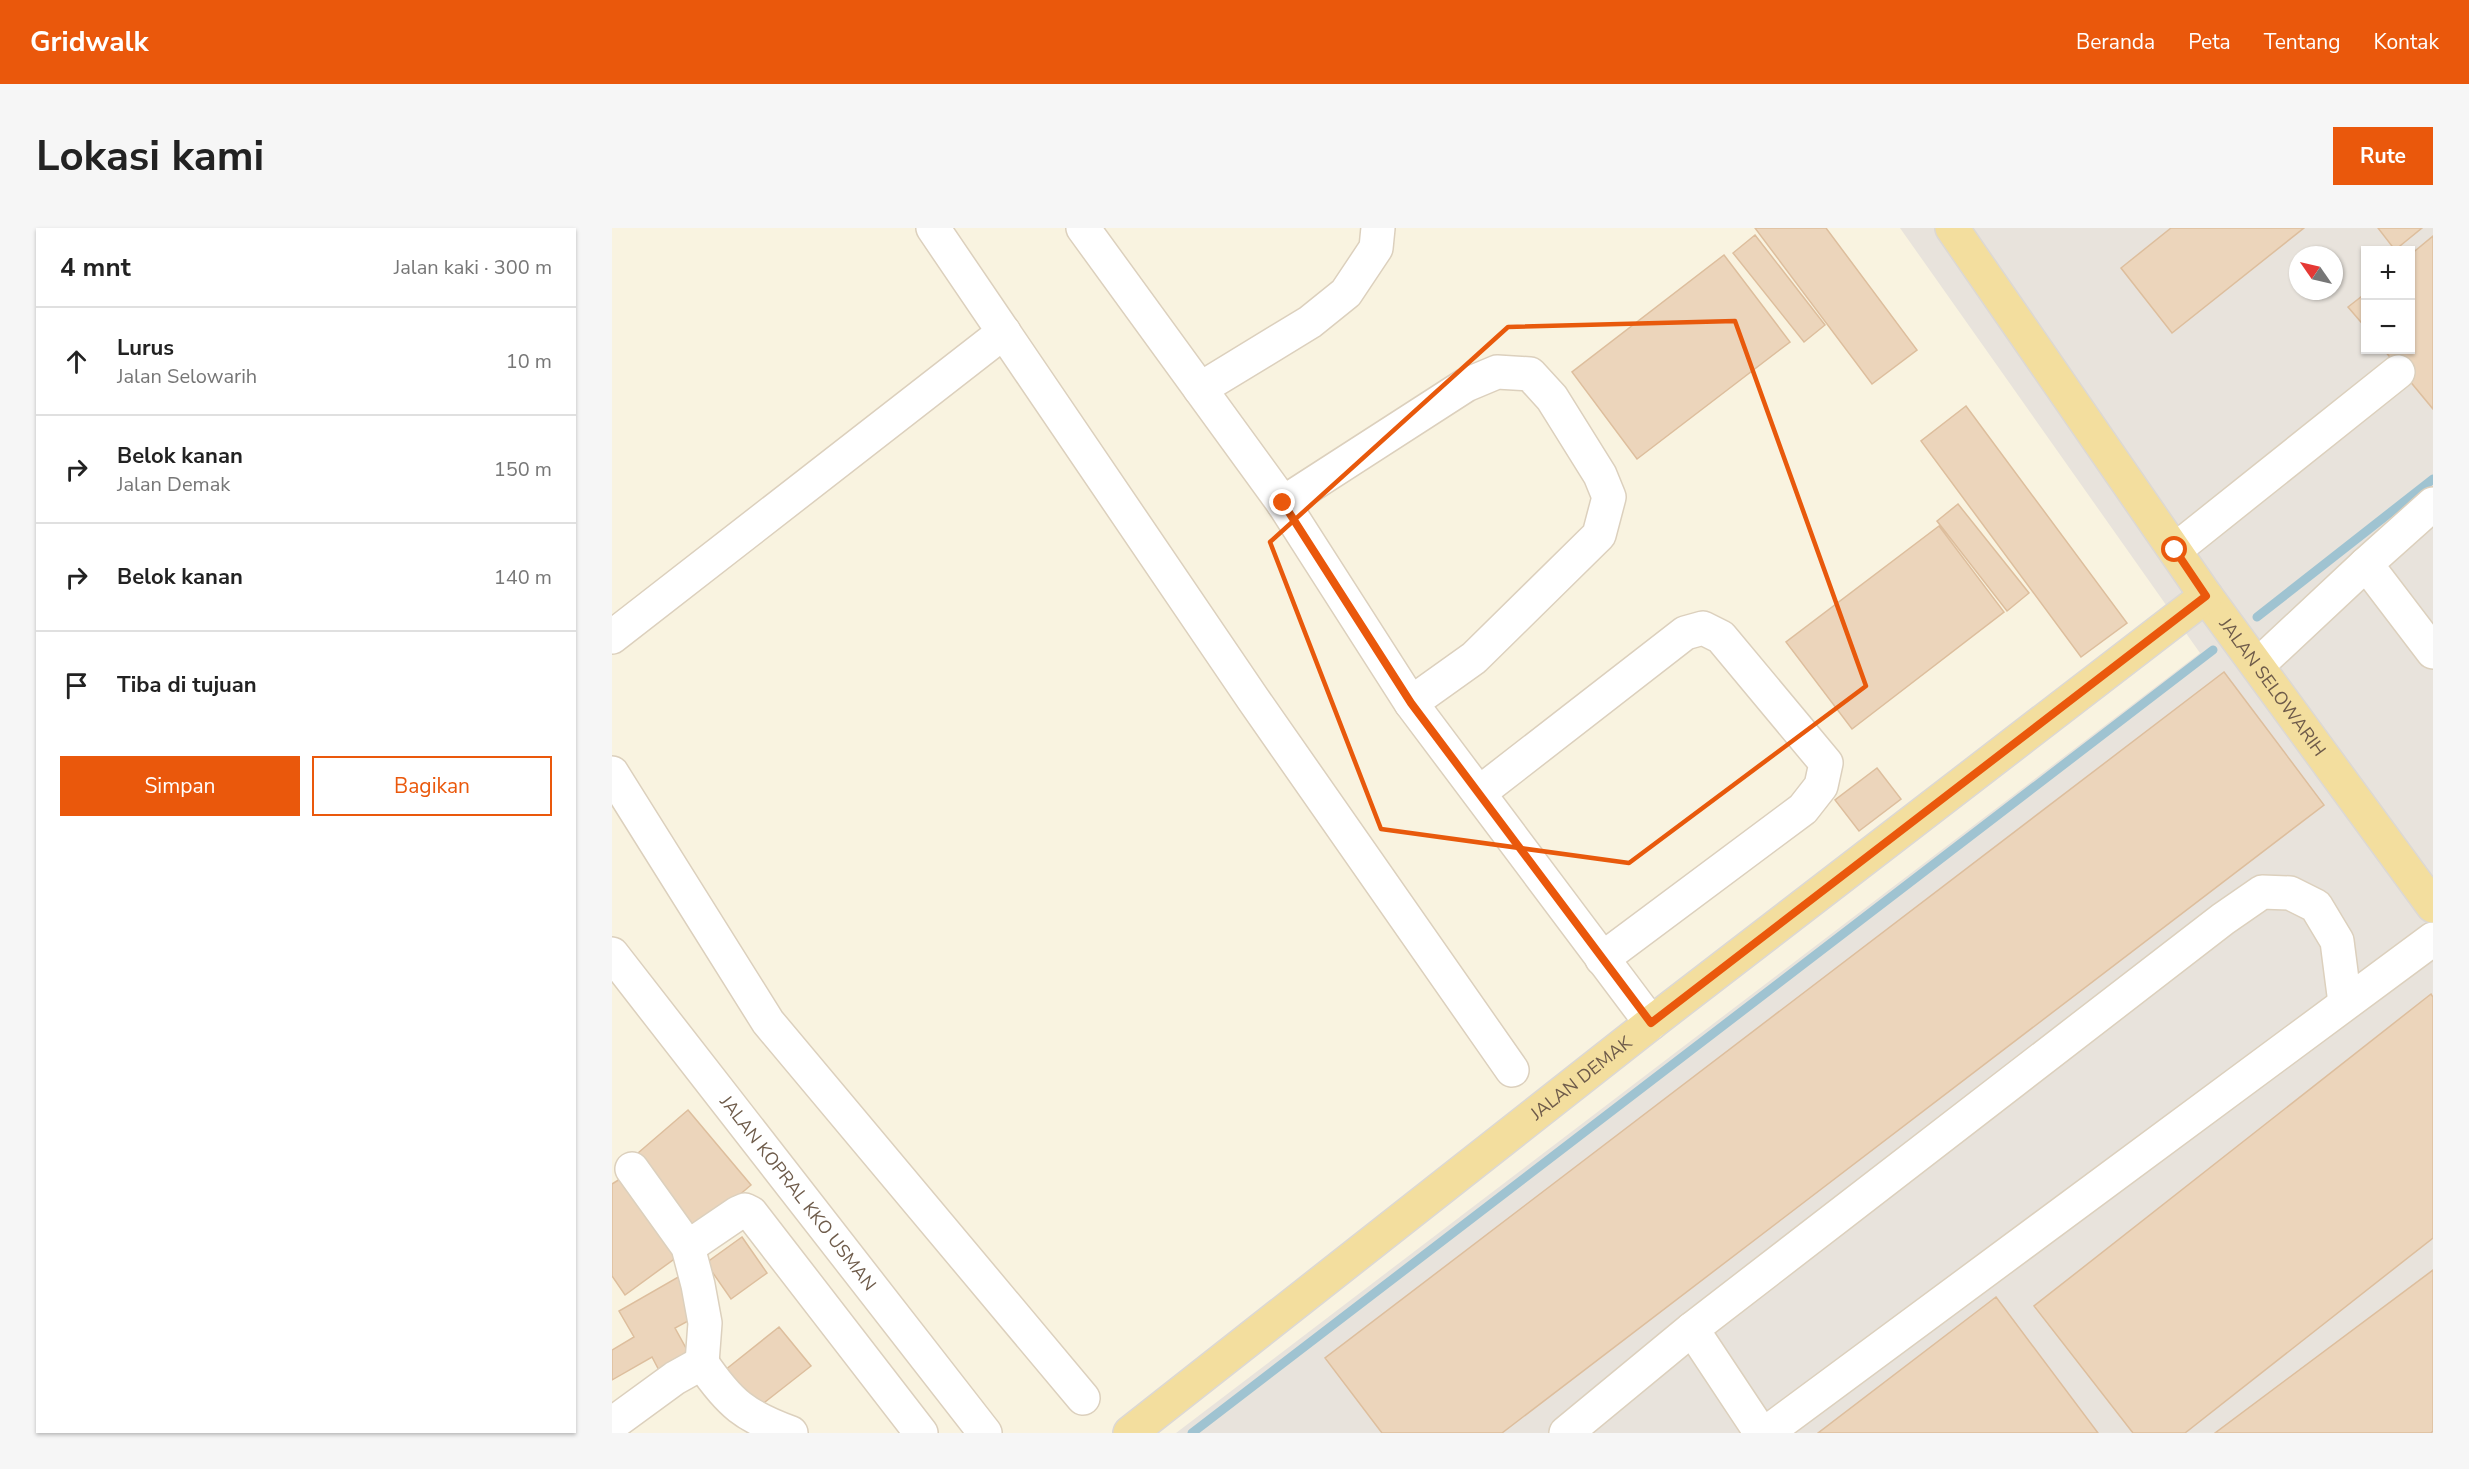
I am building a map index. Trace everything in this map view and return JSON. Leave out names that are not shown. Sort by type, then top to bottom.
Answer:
[{"type":"main road","name":"JALAN SELOWARIH","points":[[1952,228],[2206,596],[2433,906]]},
{"type":"main road","name":"JALAN DEMAK","points":[[1130,1433],[1651,1023],[2206,596]]},
{"type":"lane","points":[[933,228],[1253,699],[1512,1070]]},
{"type":"lane","points":[[1083,228],[1283,503],[1411,703],[1651,1023]]},
{"type":"lane","points":[[1200,389],[1310,322],[1346,293],[1376,248],[1378,228]]},
{"type":"lane","points":[[612,637],[1004,332]]},
{"type":"lane","points":[[1283,503],[1466,385],[1497,372],[1530,374],[1552,398],[1600,475],[1609,497],[1599,535],[1474,658],[1411,703]]},
{"type":"lane","points":[[2175,550],[2398,372]]},
{"type":"lane","points":[[2258,665],[2433,504]]},
{"type":"lane","points":[[2366,564],[2433,652]]},
{"type":"lane","points":[[1479,793],[1685,633],[1703,628],[1720,637],[1826,763],[1821,786],[1803,809],[1602,959]]},
{"type":"lane","points":[[612,773],[768,1022],[1083,1398]]},
{"type":"lane","points":[[1566,1433],[1692,1329],[2214,926],[2262,892],[2290,893],[2316,906],[2337,941],[2345,1003]]},
{"type":"lane","points":[[1766,1433],[2433,939]]},
{"type":"lane","name":"JALAN KOPRAL KKO USMAN","points":[[612,954],[985,1433]]},
{"type":"lane","points":[[632,1168],[688,1247],[705,1323],[702,1363],[720,1389],[741,1409],[759,1421],[791,1433]]},
{"type":"lane","points":[[688,1247],[738,1213],[745,1210],[751,1213],[921,1433]]},
{"type":"lane","points":[[1692,1329],[1761,1433]]},
{"type":"lane","points":[[612,1424],[675,1378],[702,1363]]},
{"type":"highlighted area","points":[[1735,321],[1866,686],[1629,863],[1381,829],[1270,542],[1508,327]]},
{"type":"shaded area","points":[[1900,228],[2433,228],[2433,1433],[1176,1433],[2200,653]]},
{"type":"building","points":[[1755,228],[1826,228],[1917,350],[1872,384]]},
{"type":"building","points":[[2171,228],[2304,228],[2172,333],[2121,268]]},
{"type":"building","points":[[2378,228],[2422,228],[2400,246],[2392,246]]},
{"type":"building","points":[[1755,235],[1825,325],[1804,342],[1733,253]]},
{"type":"building","points":[[2433,236],[2433,409],[2387,354],[2415,354],[2415,251]]},
{"type":"building","points":[[1724,255],[1790,342],[1637,459],[1572,372]]},
{"type":"building","points":[[2361,297],[2361,322],[2348,307]]},
{"type":"building","points":[[1966,406],[2127,623],[2081,657],[1921,441]]},
{"type":"building","points":[[1958,504],[2029,593],[2007,611],[1937,521]]},
{"type":"building","points":[[1939,526],[2004,612],[1852,729],[1786,642]]},
{"type":"building","points":[[2224,672],[2324,805],[1502,1433],[1382,1433],[1325,1358]]},
{"type":"building","points":[[1877,768],[1901,799],[1859,831],[1835,800]]},
{"type":"building","points":[[2431,994],[2433,997],[2433,1238],[2185,1433],[2133,1433],[2034,1306]]},
{"type":"building","points":[[688,1110],[751,1185],[695,1233],[631,1159]]},
{"type":"building","points":[[620,1179],[677,1257],[625,1295],[612,1276],[612,1184]]},
{"type":"building","points":[[742,1237],[767,1273],[731,1299],[706,1263]]},
{"type":"building","points":[[2433,1270],[2433,1431],[2431,1433],[2215,1433]]},
{"type":"building","points":[[680,1276],[701,1314],[675,1328],[692,1359],[662,1376],[652,1357],[612,1380],[612,1350],[634,1337],[619,1311]]},
{"type":"building","points":[[1996,1297],[2098,1433],[1818,1433]]},
{"type":"building","points":[[779,1327],[811,1366],[751,1413],[720,1374]]},
{"type":"waterway","points":[[2257,617],[2433,479]]},
{"type":"waterway","points":[[1192,1433],[2213,650]]},
{"type":"route","points":[[1283,503],[1411,703],[1651,1023],[2206,596],[2175,550]]}]
